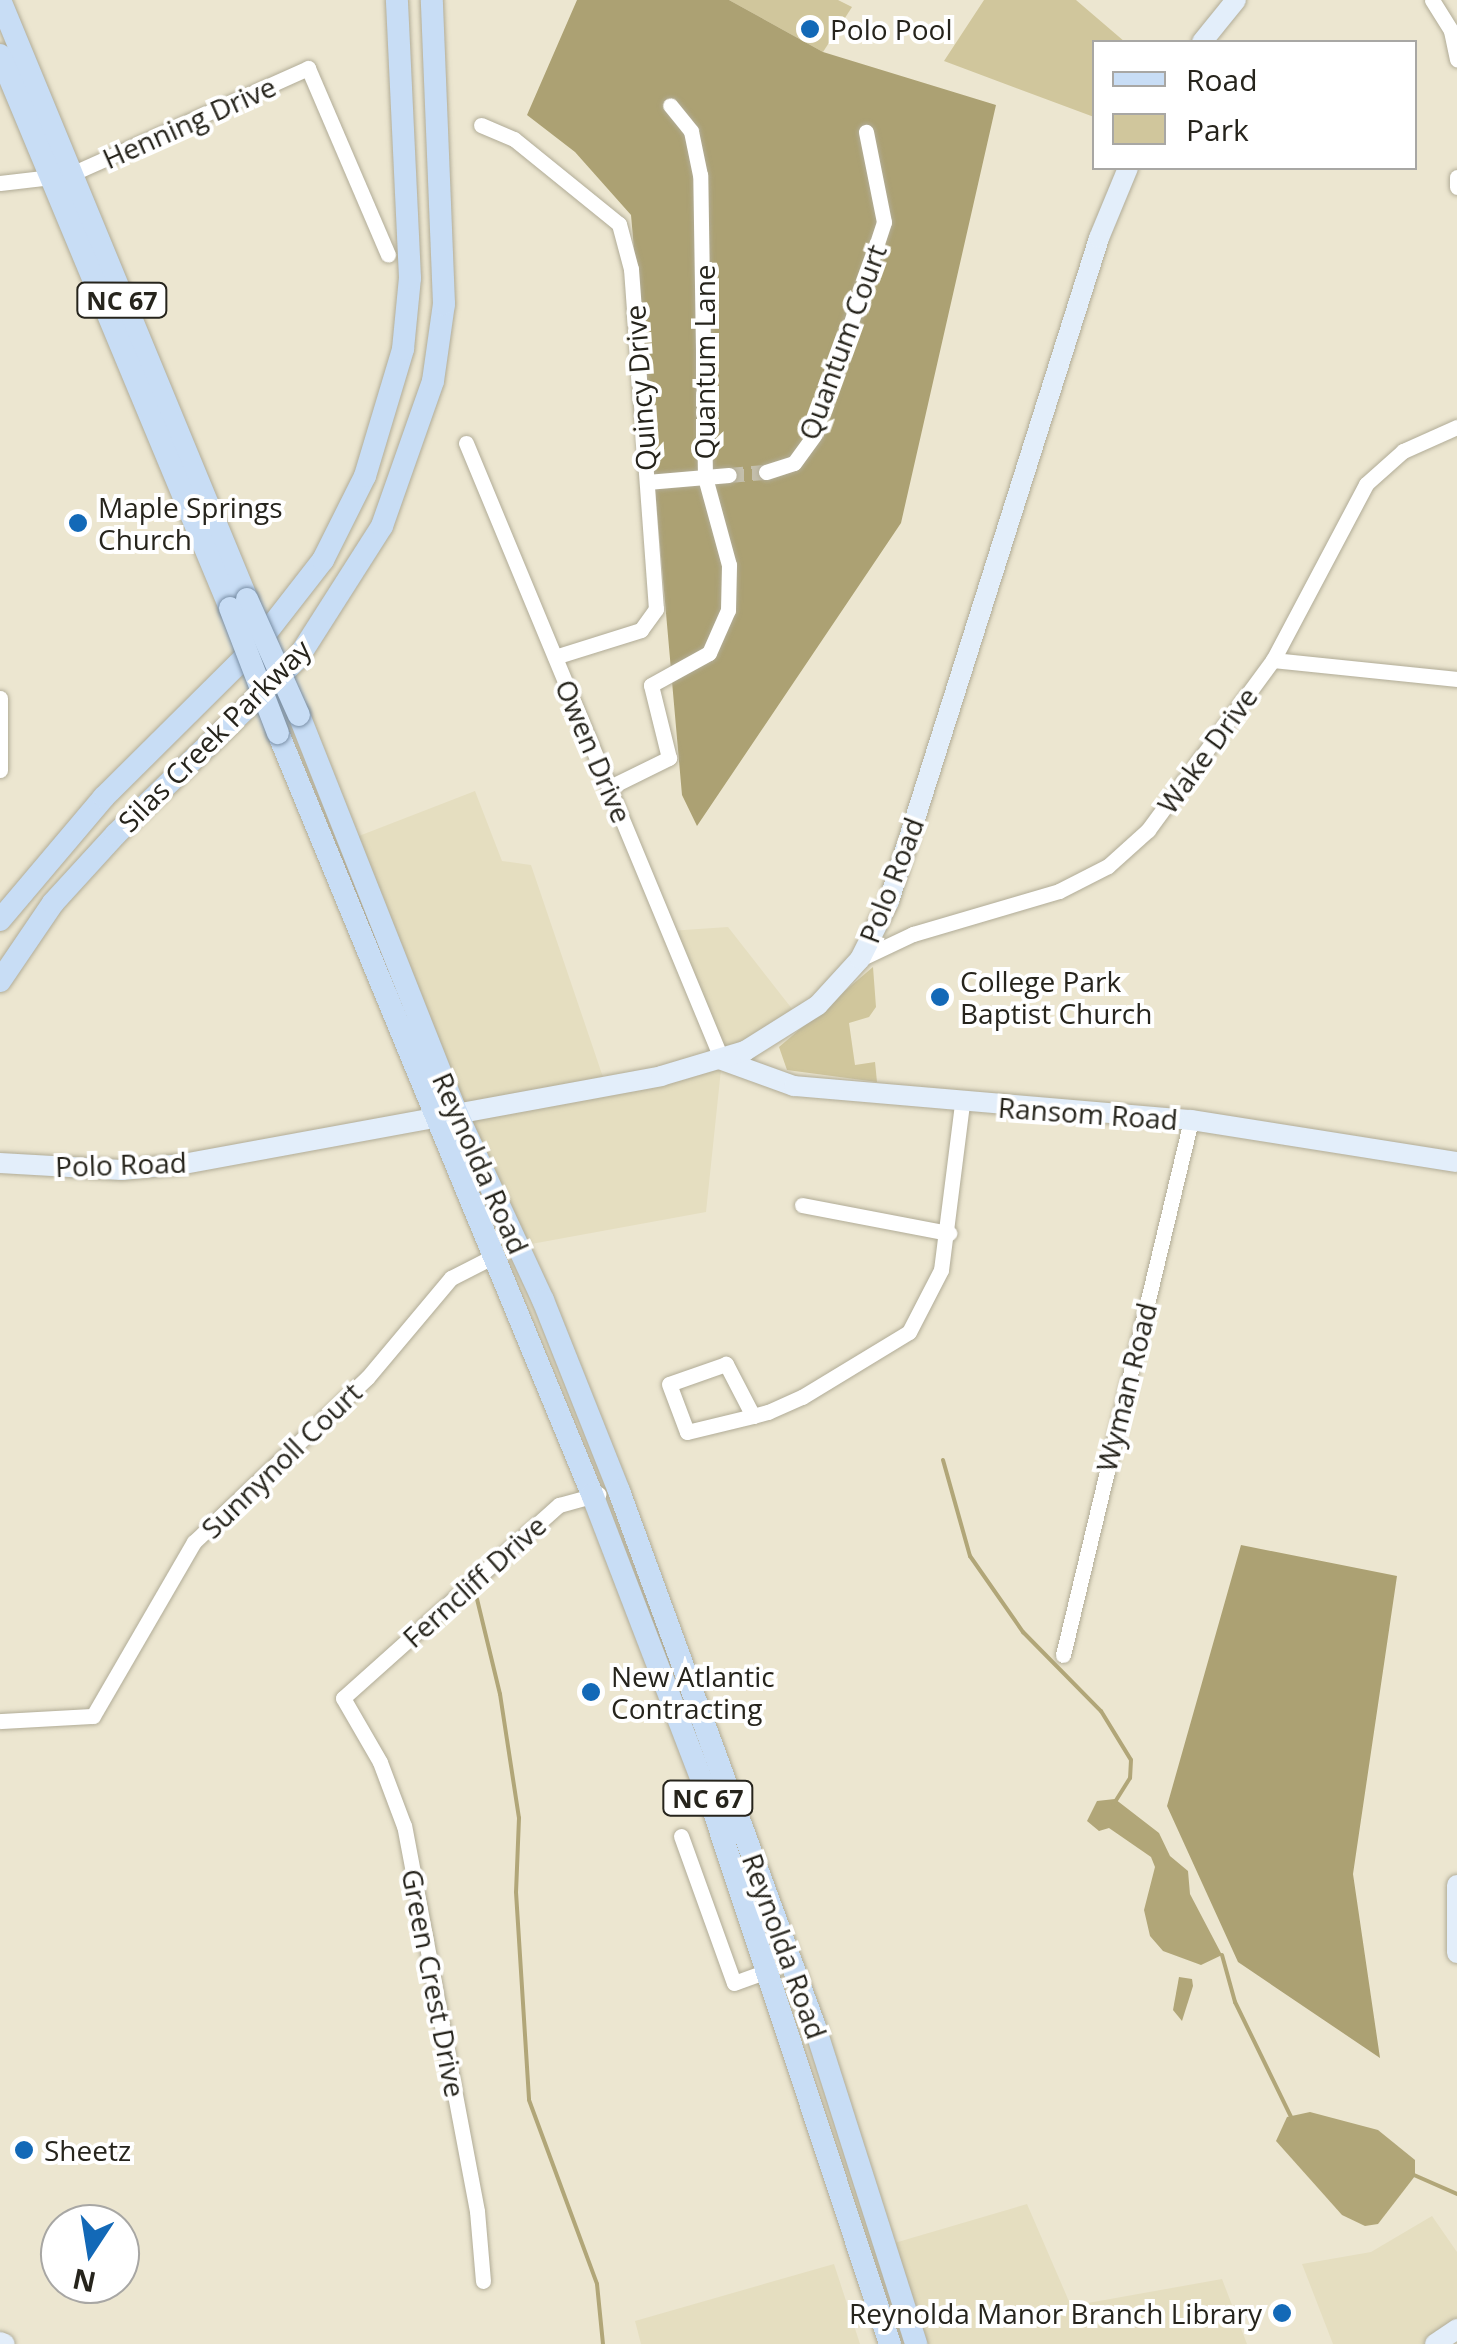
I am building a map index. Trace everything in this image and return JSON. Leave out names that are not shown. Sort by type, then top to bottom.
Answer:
[{"type":"main road","name":"Reynolda Road","points":[[0,0],[59,177]]},
{"type":"main road","name":"Silas Creek Parkway","points":[[0,920],[80,822],[256,646],[323,560],[365,476],[403,349],[410,278],[397,0]]},
{"type":"main road","name":"Silas Creek Parkway","points":[[0,981],[52,903],[103,847],[298,658],[382,526],[433,380],[444,304],[432,0]]},
{"type":"main road","points":[[1204,40],[1236,0]]},
{"type":"main road","name":"Reynolda Road","points":[[0,56],[59,177],[239,603],[299,715],[446,1116],[490,1258],[592,1494],[712,1806],[890,2344]]},
{"type":"main road","name":"Polo Road","points":[[0,1163],[122,1170],[183,1164],[722,1060],[800,1019],[860,959],[888,901],[1094,254],[1127,170]]},
{"type":"main road","name":"Reynolda Road","points":[[239,603],[278,733],[446,1116],[542,1300],[619,1492],[815,2026],[916,2344]]},
{"type":"main road","name":"Ransom Road","points":[[722,1060],[794,1086],[962,1104],[1190,1120],[1381,1145],[1457,1162]]},
{"type":"main road","points":[[1457,1885],[1457,1953]]},
{"type":"main road","points":[[1436,2344],[1457,2328]]},
{"type":"street","points":[[1432,0],[1454,31],[1457,59]]},
{"type":"street","name":"Henning Drive","points":[[59,177],[308,68],[388,255]]},
{"type":"street","name":"Quantum Lane","points":[[610,787],[669,758],[650,686],[709,653],[728,610],[729,565],[705,477],[700,176],[691,131],[670,105]]},
{"type":"street","name":"Quincy Drive","points":[[481,125],[514,140],[619,224],[631,269],[656,609],[641,630],[555,658]]},
{"type":"street","name":"Quantum Court","points":[[766,472],[794,463],[814,435],[884,222],[866,132]]},
{"type":"street","points":[[0,183],[59,177]]},
{"type":"street","points":[[1457,177],[1457,186]]},
{"type":"street","name":"Wake Drive","points":[[860,959],[913,934],[1060,891],[1108,866],[1148,830],[1273,660],[1366,484],[1402,451],[1457,427]]},
{"type":"street","name":"Owen Drive","points":[[466,443],[722,1060]]},
{"type":"street","points":[[647,482],[729,475]]},
{"type":"street","points":[[1273,660],[1457,679]]},
{"type":"street","points":[[0,698],[0,770]]},
{"type":"street","points":[[753,1416],[726,1364],[669,1384],[688,1432],[753,1416],[832,1382],[909,1332],[929,1302],[948,1233],[962,1104]]},
{"type":"street","name":"Wyman Road","points":[[1062,1655],[1190,1120]]},
{"type":"street","points":[[802,1204],[948,1233]]},
{"type":"street","name":"Sunnynoll Court","points":[[0,1721],[93,1716],[194,1542],[367,1378],[451,1278],[490,1258]]},
{"type":"street","name":"Ferncliff Drive","points":[[343,1698],[558,1505],[592,1494],[619,1492]]},
{"type":"street","name":"Green Crest Drive","points":[[343,1698],[380,1762],[404,1826],[477,2211],[483,2281]]},
{"type":"street","points":[[681,1836],[734,1983],[765,1972]]},
{"type":"shaded area","points":[[577,0],[729,0],[823,52],[996,105],[901,523],[697,826],[682,795],[631,215],[575,152],[527,115]]},
{"type":"shaded area","points":[[475,791],[502,861],[531,865],[606,1086],[722,1060],[706,1212],[499,1250],[346,841]]},
{"type":"shaded area","points":[[728,927],[800,1019],[722,1060],[669,931]]},
{"type":"shaded area","points":[[1241,1545],[1397,1576],[1353,1874],[1380,2058],[1238,1962],[1167,1806]]},
{"type":"shaded area","points":[[1115,1799],[1159,1833],[1170,1856],[1188,1871],[1190,1894],[1222,1955],[1201,1965],[1163,1951],[1150,1936],[1144,1910],[1155,1867],[1151,1857],[1109,1828],[1099,1831],[1087,1821],[1097,1801]]},
{"type":"shaded area","points":[[1179,1977],[1192,1979],[1193,1986],[1182,2021],[1173,2010]]},
{"type":"shaded area","points":[[1310,2112],[1378,2130],[1415,2160],[1415,2176],[1378,2224],[1365,2226],[1342,2215],[1276,2141],[1287,2117]]},
{"type":"shaded area","points":[[1027,2204],[1071,2306],[1222,2279],[1247,2344],[927,2344],[891,2244]]},
{"type":"shaded area","points":[[1432,2216],[1457,2252],[1457,2329],[1436,2344],[1333,2344],[1302,2264],[1371,2252]]},
{"type":"shaded area","points":[[834,2264],[860,2344],[641,2344],[635,2321]]},
{"type":"green space","name":"Polo Pool","points":[[729,0],[838,0],[852,7],[823,52]]},
{"type":"green space","points":[[984,0],[1076,0],[1123,40],[1092,40],[1092,116],[944,61]]},
{"type":"green space","points":[[873,967],[876,1007],[869,1017],[849,1023],[855,1065],[875,1062],[877,1082],[787,1070],[779,1047]]},
{"type":"waterway","points":[[943,1460],[970,1556],[1023,1632],[1101,1711],[1131,1760],[1130,1778],[1114,1804]]},
{"type":"waterway","points":[[477,1599],[500,1694],[519,1818],[516,1892],[529,2100],[597,2284],[603,2344]]},
{"type":"waterway","points":[[1222,1955],[1235,2002],[1292,2119]]},
{"type":"waterway","points":[[1414,2175],[1457,2194]]},
{"type":"tunnel","points":[[729,475],[766,472]]},
{"type":"place","name":"Polo Pool","points":[[810,29]]},
{"type":"place","name":"Maple Springs Church","points":[[78,523]]},
{"type":"place","name":"College Park Baptist Church","points":[[940,997]]},
{"type":"place","name":"New Atlantic Contracting","points":[[591,1692]]},
{"type":"place","name":"Sheetz","points":[[24,2150]]},
{"type":"place","name":"Reynolda Manor Branch Library","points":[[1282,2313]]}]
